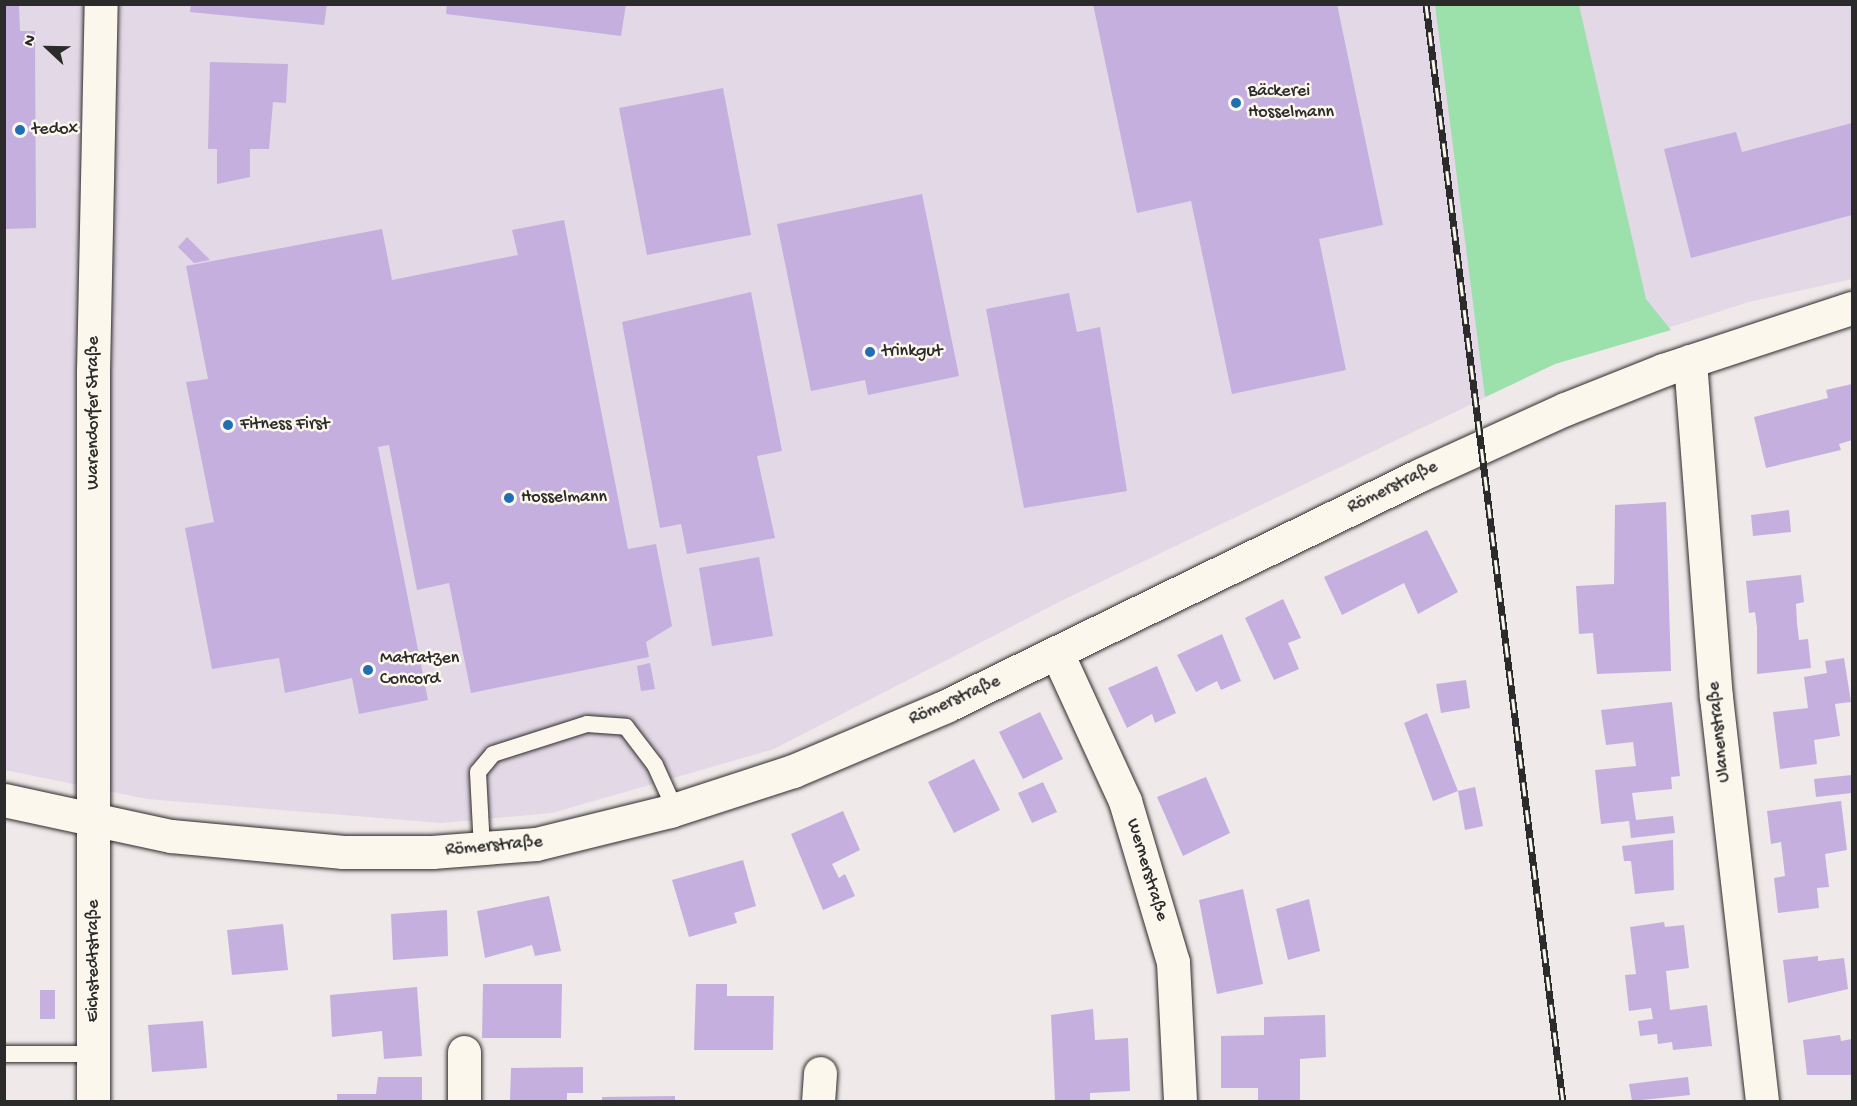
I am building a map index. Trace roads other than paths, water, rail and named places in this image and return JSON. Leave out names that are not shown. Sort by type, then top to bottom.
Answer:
[{"type":"street","name":"Warendorfer Straße","points":[[95,821],[93,371],[101,4]]},
{"type":"street","name":"Römerstraße","points":[[4,800],[171,836],[343,852],[482,849],[545,843],[675,809],[855,745],[1057,653],[1483,445],[1690,361],[1852,308]]},
{"type":"street","name":"Ulanenstraße","points":[[1690,361],[1716,697],[1762,1101]]},
{"type":"street","name":"Wernerstraße","points":[[1057,653],[1125,801],[1173,962],[1180,1101]]},
{"type":"street","name":"Eichstedtstraße","points":[[93,1101],[95,821]]},
{"type":"street","points":[[464,1052],[464,1101]]},
{"type":"lane","points":[[482,849],[478,772],[493,754],[587,724],[626,727],[655,765],[675,809]]},
{"type":"lane","points":[[4,1054],[93,1054]]},
{"type":"railway","points":[[1426,4],[1563,1102]]},
{"type":"place","name":"Bäckerei Hosselmann","points":[[1236,103]]},
{"type":"place","name":"tedox","points":[[20,130]]},
{"type":"place","name":"trinkgut","points":[[870,352]]},
{"type":"place","name":"Fitness First","points":[[228,425]]},
{"type":"place","name":"Hosselmann","points":[[509,498]]},
{"type":"place","name":"Matratzen Concord","points":[[368,670]]}]
